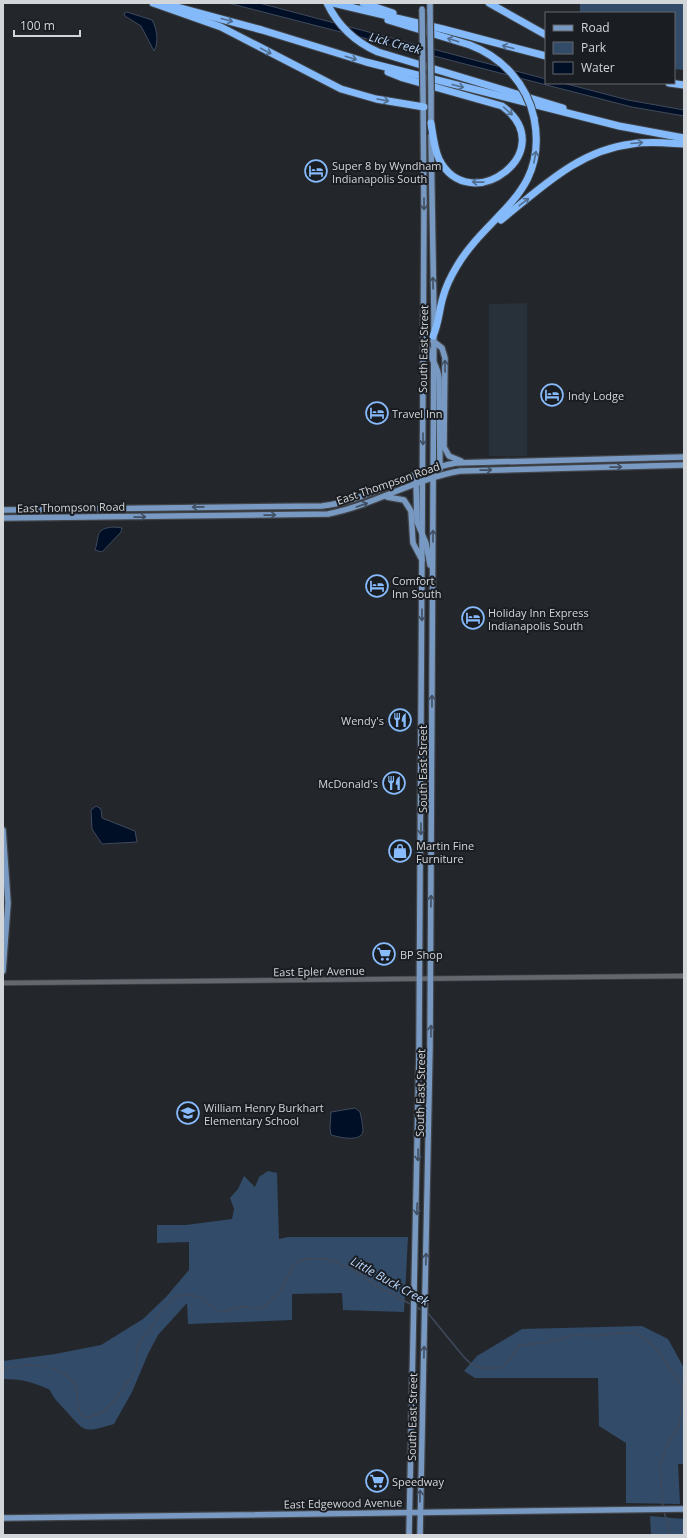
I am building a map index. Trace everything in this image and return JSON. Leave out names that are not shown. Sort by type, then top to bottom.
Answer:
[{"type":"highway","points":[[153,3],[217,26],[341,89],[376,99],[424,107]]},
{"type":"highway","points":[[162,3],[262,30],[366,62],[648,133],[684,138]]},
{"type":"highway","points":[[327,3],[339,24],[349,34],[366,46],[385,55],[546,102],[603,122]]},
{"type":"highway","points":[[333,3],[443,29],[545,56]]},
{"type":"highway","points":[[363,3],[443,29]]},
{"type":"highway","points":[[489,3],[545,34]]},
{"type":"highway","points":[[375,13],[386,20],[470,45],[492,56],[515,77],[528,99],[534,118],[537,145],[529,176],[518,195],[467,251],[450,278],[443,298],[437,328],[433,338]]},
{"type":"highway","points":[[366,62],[403,78],[502,106],[513,116],[520,129],[522,138],[517,158],[505,173],[495,179],[480,182],[462,179],[452,174],[439,159],[431,123]]},
{"type":"highway","points":[[482,234],[559,174],[592,154],[613,147],[639,143],[684,144]]},
{"type":"main road","name":"South East Street","points":[[420,1535],[431,978],[433,338],[430,3]]},
{"type":"main road","name":"South East Street","points":[[409,1535],[415,1292],[420,978],[422,534],[420,483],[423,472],[424,107],[422,6]]},
{"type":"main road","points":[[423,320],[425,325],[427,350],[433,359],[439,378],[439,467],[441,471],[447,473]]},
{"type":"main road","points":[[433,338],[442,348],[445,358],[444,447],[451,458],[465,462]]},
{"type":"main road","name":"East Thompson Road","points":[[3,510],[322,506],[348,501],[439,467],[465,462],[684,457]]},
{"type":"main road","name":"East Thompson Road","points":[[3,518],[320,514],[350,509],[447,473],[466,470],[684,465]]},
{"type":"main road","points":[[407,478],[413,478],[420,483]]},
{"type":"main road","points":[[385,497],[400,498],[408,503],[411,511],[413,544],[422,560]]},
{"type":"main road","points":[[422,534],[433,575]]},
{"type":"main road","points":[[3,830],[8,902],[3,971]]},
{"type":"main road","name":"East Edgewood Avenue","points":[[3,1518],[684,1509]]},
{"type":"street","name":"East Epler Avenue","points":[[3,982],[684,976]]},
{"type":"shaded area","points":[[527,303],[527,456],[489,456],[489,304]]},
{"type":"green space","points":[[580,3],[684,3],[684,70],[675,69],[675,12],[580,12]]},
{"type":"green space","points":[[268,1171],[277,1173],[279,1239],[288,1237],[408,1237],[404,1312],[343,1310],[342,1293],[292,1294],[292,1320],[188,1324],[187,1303],[158,1335],[148,1354],[132,1392],[114,1424],[96,1429],[86,1429],[77,1423],[56,1400],[50,1390],[27,1382],[3,1379],[3,1361],[55,1354],[101,1345],[143,1319],[166,1297],[189,1270],[189,1242],[157,1243],[157,1225],[186,1225],[232,1219],[234,1209],[230,1198],[238,1189],[244,1176],[255,1187],[259,1177]]},
{"type":"green space","points":[[642,1326],[668,1339],[684,1368],[684,1464],[678,1464],[680,1504],[626,1503],[626,1443],[599,1426],[598,1378],[475,1378],[464,1371],[477,1356],[522,1329]]},
{"type":"green space","points":[[650,1516],[684,1519],[684,1535],[651,1535]]},
{"type":"water","name":"Lick Creek","points":[[228,3],[259,3],[545,79],[545,84],[567,84],[628,100],[684,110],[684,116],[632,107]]},
{"type":"water","points":[[127,12],[152,20],[157,36],[156,48],[154,51],[141,26],[125,16],[124,13]]},
{"type":"water","points":[[115,527],[122,528],[121,532],[102,552],[95,550],[101,531]]},
{"type":"water","points":[[96,806],[101,809],[102,818],[135,831],[137,842],[102,844],[92,829],[91,810]]},
{"type":"water","points":[[355,1108],[360,1112],[363,1129],[361,1135],[354,1138],[349,1138],[331,1135],[331,1112]]},
{"type":"waterway","name":"Little Buck Creek","points":[[3,1369],[31,1365],[59,1371],[74,1383],[76,1387],[79,1411],[82,1415],[86,1417],[93,1416],[106,1409],[135,1371],[137,1349],[139,1344],[155,1322],[160,1312],[176,1296],[191,1295],[201,1298],[218,1311],[223,1312],[240,1307],[263,1308],[280,1292],[293,1265],[299,1261],[307,1259],[325,1259],[337,1262],[361,1274],[375,1285],[412,1305]]},
{"type":"waterway","name":"Little Buck Creek","points":[[416,1307],[423,1311]]},
{"type":"waterway","name":"Little Buck Creek","points":[[427,1312],[463,1356],[471,1364],[481,1368],[500,1368],[507,1363],[520,1345],[544,1343],[574,1335],[595,1336],[618,1333],[635,1333],[649,1341],[661,1355],[683,1387],[679,1426],[667,1445],[660,1465],[663,1508]]},
{"type":"waterway","name":"Little Buck Creek","points":[[664,1512],[669,1527],[669,1535]]},
{"type":"place","name":"Super 8 by Wyndham Indianapolis South","points":[[316,171]]},
{"type":"place","name":"Indy Lodge","points":[[552,395]]},
{"type":"place","name":"Travel Inn","points":[[377,413]]},
{"type":"place","name":"Comfort Inn South","points":[[377,586]]},
{"type":"place","name":"Holiday Inn Express Indianapolis South","points":[[473,618]]},
{"type":"place","name":"Wendy's","points":[[400,720]]},
{"type":"place","name":"McDonald's","points":[[394,783]]},
{"type":"place","name":"Martin Fine Furniture","points":[[400,851]]},
{"type":"place","name":"BP Shop","points":[[384,954]]},
{"type":"place","name":"William Henry Burkhart Elementary School","points":[[188,1113]]},
{"type":"place","name":"Speedway","points":[[377,1481]]}]
